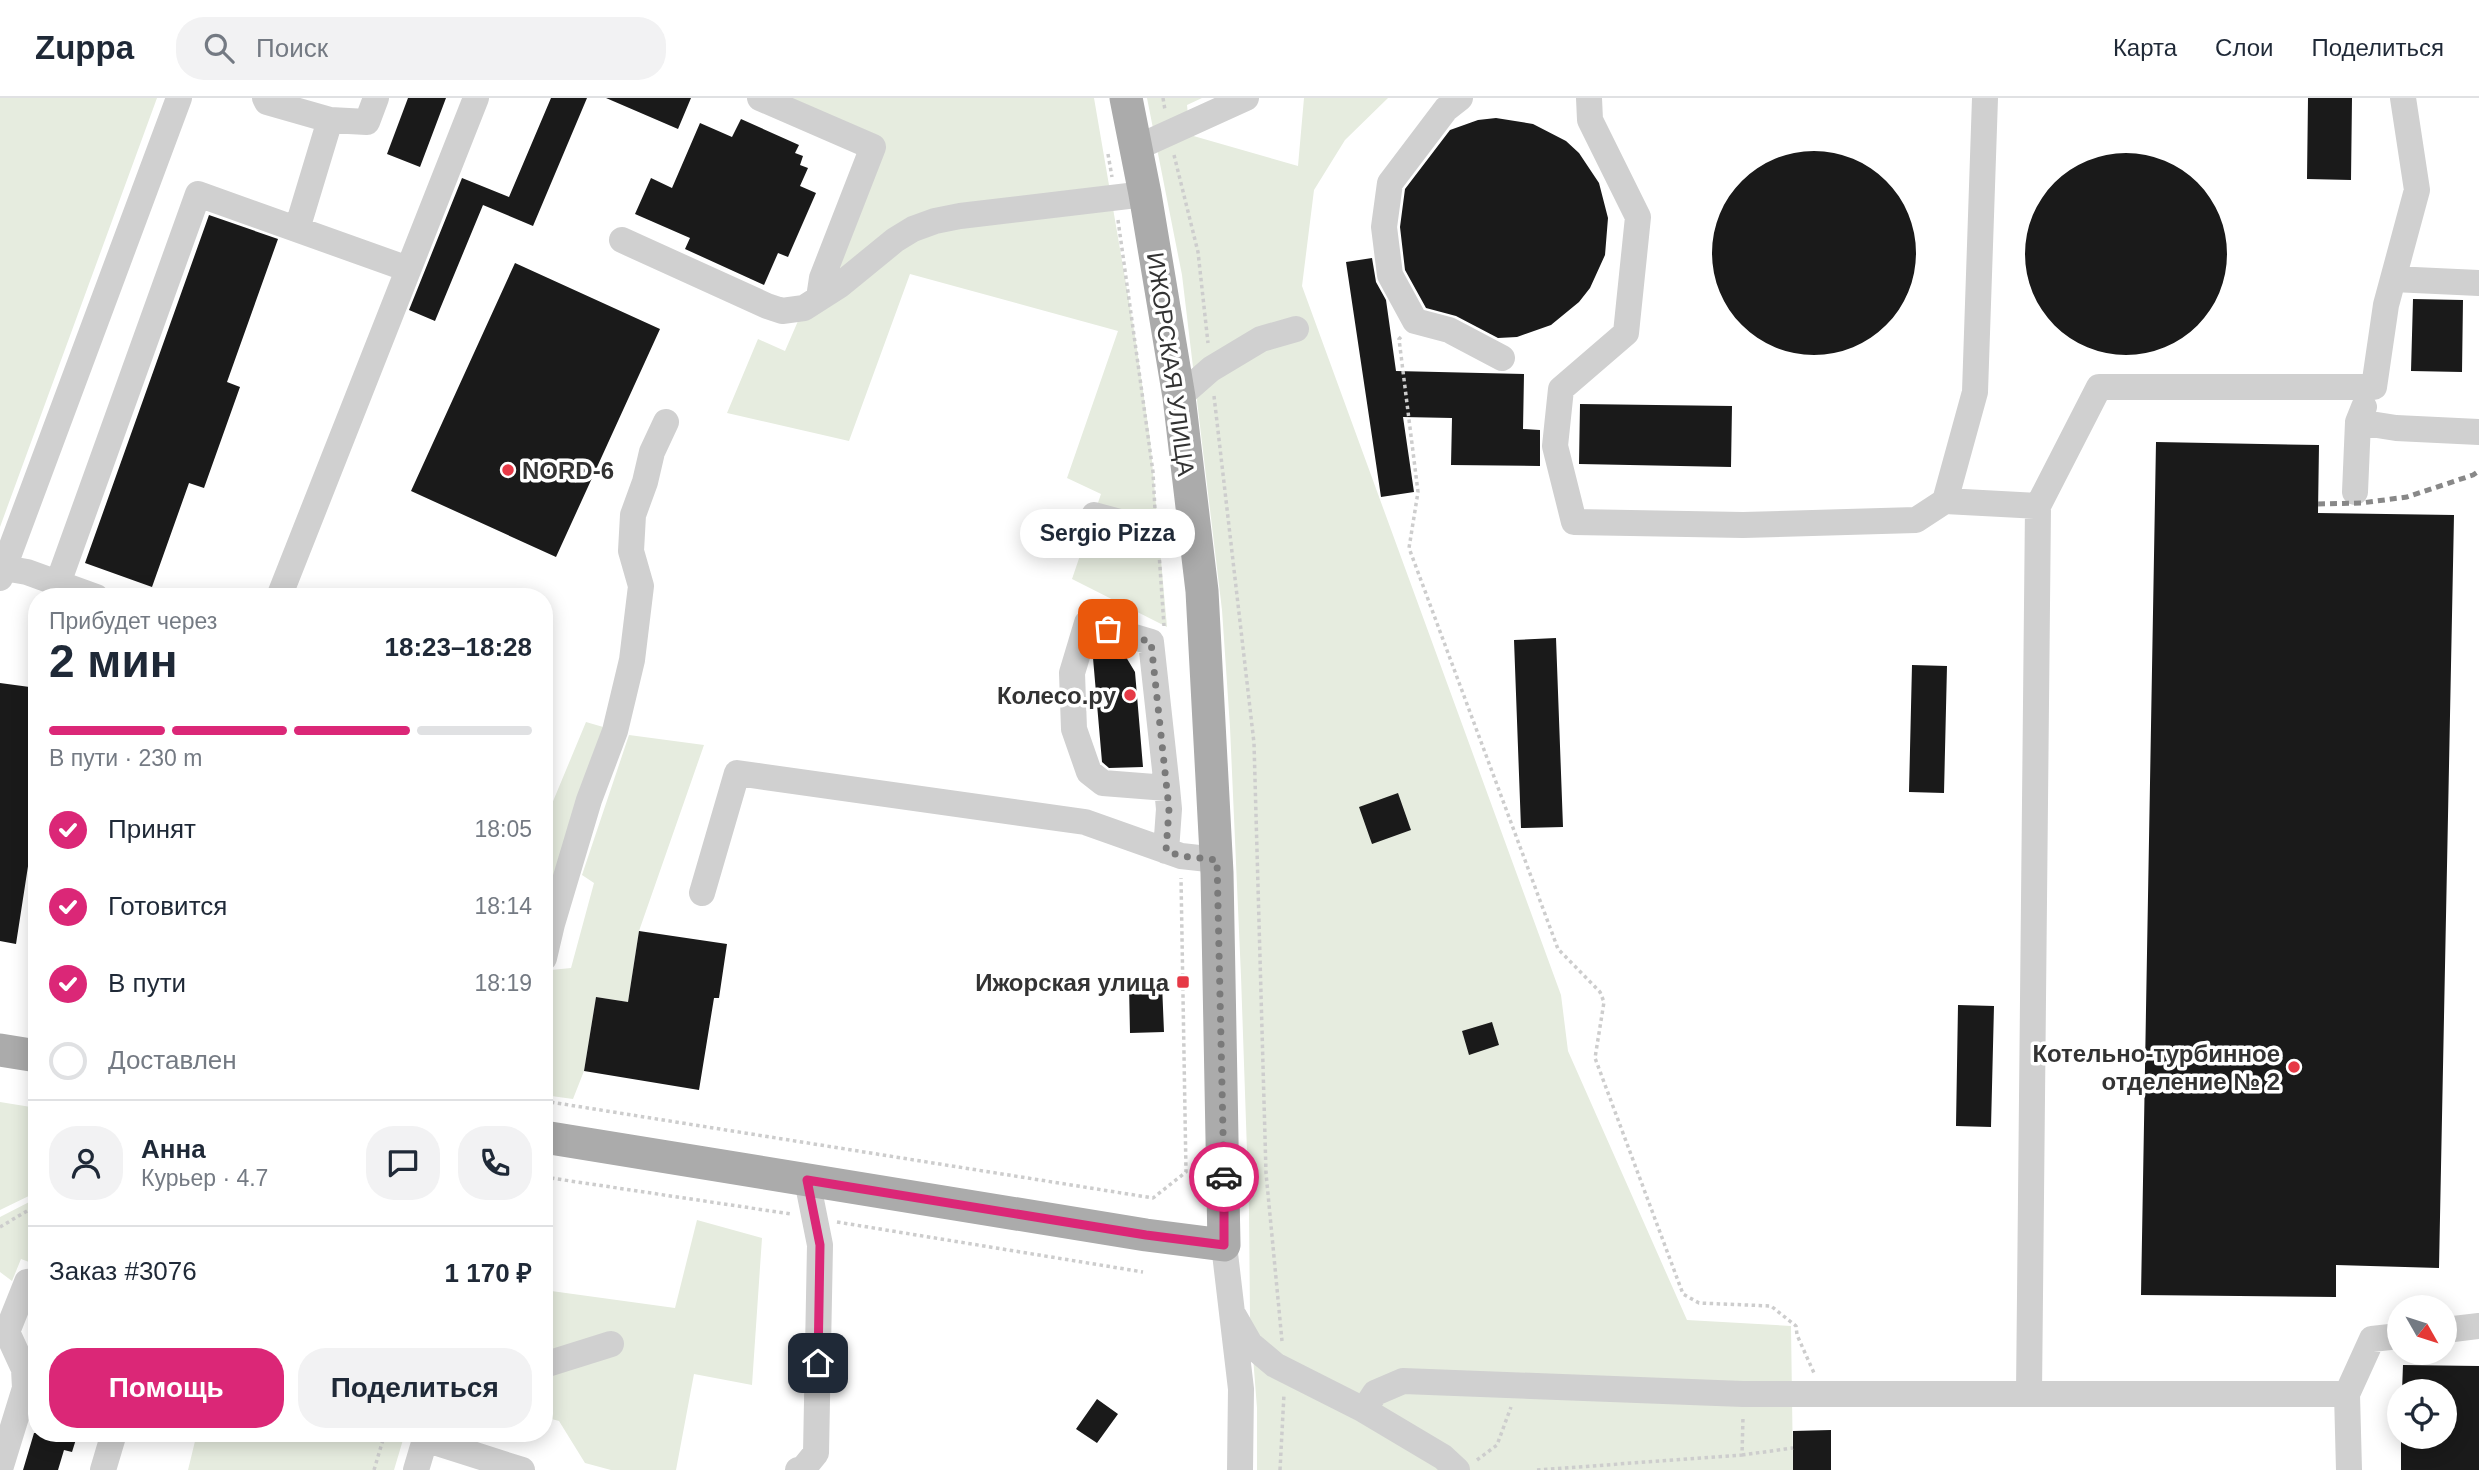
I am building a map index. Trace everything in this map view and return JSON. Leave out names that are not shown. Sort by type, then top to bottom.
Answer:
[{"type":"main road","name":"ИЖОРСКАЯ УЛИЦА","points":[[1126,98],[1179,397],[1202,591],[1217,860],[1224,1245]]},
{"type":"main road","points":[[0,1050],[28,1055]]},
{"type":"main road","points":[[553,1138],[1146,1235],[1224,1245]]},
{"type":"street","points":[[72,588],[27,572],[2,573],[178,98]]},
{"type":"street","points":[[265,98],[267,102],[330,120],[368,122],[376,98]]},
{"type":"street","points":[[283,588],[476,98]]},
{"type":"street","points":[[760,98],[873,147],[822,278],[830,291]]},
{"type":"street","points":[[1136,148],[1246,98]]},
{"type":"street","points":[[1460,98],[1446,109],[1390,183],[1384,226],[1390,275],[1415,321],[1449,330],[1502,358]]},
{"type":"street","points":[[1589,98],[1590,120],[1638,217],[1626,333],[1561,389],[1555,446],[1574,522],[1743,525],[1916,520],[1945,501],[2038,506]]},
{"type":"street","points":[[1945,501],[1975,392],[1985,98]]},
{"type":"street","points":[[2355,492],[2358,422],[2374,387],[2386,305],[2417,190],[2403,98]]},
{"type":"street","points":[[297,229],[330,120]]},
{"type":"street","points":[[58,583],[198,194],[408,270]]},
{"type":"street","points":[[622,240],[767,306],[782,311],[798,310],[830,291],[895,240],[913,229],[935,221],[1145,194]]},
{"type":"street","points":[[2393,279],[2479,283]]},
{"type":"street","points":[[1179,397],[1211,369],[1261,339],[1296,329]]},
{"type":"street","points":[[2029,1394],[2038,506],[2099,387],[2374,387]]},
{"type":"street","points":[[553,921],[589,800],[615,731],[632,660],[641,586],[631,551],[633,515],[652,452],[666,422]]},
{"type":"street","points":[[2358,422],[2396,428],[2479,432]]},
{"type":"street","points":[[1094,515],[1157,531],[1195,533]]},
{"type":"street","points":[[1166,851],[1169,809],[1167,788],[1151,642],[1087,623],[1072,673],[1074,729],[1089,772],[1103,783],[1167,788]]},
{"type":"street","points":[[702,893],[737,773],[1085,822],[1181,856],[1217,860]]},
{"type":"street","points":[[798,1470],[803,1469],[816,1453],[820,1245],[807,1180]]},
{"type":"street","name":"ИЖОРСКАЯ УЛИЦА","points":[[1224,1245],[1241,1390],[1240,1470]]},
{"type":"street","points":[[0,1469],[25,1388],[23,1369],[4,1332],[28,1282]]},
{"type":"street","points":[[1234,1316],[1250,1343],[1275,1365],[1364,1410],[1443,1457],[1466,1466]]},
{"type":"street","points":[[2457,1329],[2479,1326]]},
{"type":"street","points":[[2349,1470],[2347,1394],[2372,1339],[2387,1337]]},
{"type":"street","points":[[553,1362],[611,1344]]},
{"type":"street","points":[[1364,1410],[1375,1392],[1403,1381],[1743,1394],[2347,1394]]},
{"type":"street","points":[[103,1470],[111,1442]]},
{"type":"street","points":[[416,1470],[424,1442]]},
{"type":"street","points":[[443,1442],[522,1470]]},
{"type":"path","points":[[1163,98],[1198,252],[1254,743],[1266,1173],[1285,1370],[1280,1470]]},
{"type":"path","points":[[1415,321],[1399,339],[1418,492],[1409,548],[1558,949],[1600,992],[1604,1002],[1595,1058],[1683,1294],[1699,1303],[1771,1306],[1796,1326],[1797,1335],[1823,1394]]},
{"type":"path","points":[[553,1178],[1143,1272]]},
{"type":"path","points":[[0,1227],[28,1210]]},
{"type":"path","points":[[1466,1466],[1497,1445],[1519,1385]]},
{"type":"path","points":[[1742,1455],[1743,1394]]},
{"type":"path","points":[[374,1470],[382,1442]]},
{"type":"path","points":[[1537,1470],[1742,1455],[1793,1448]]},
{"type":"shaded area","points":[[0,98],[157,98],[0,527]]},
{"type":"shaded area","points":[[760,98],[1094,98],[1150,439],[1167,627],[1072,579],[1101,494],[1067,478],[1118,331],[910,274],[849,441],[727,413],[758,339],[785,351],[873,148]]},
{"type":"shaded area","points":[[1147,98],[1202,98],[1187,105],[1190,135],[1298,166],[1304,98],[1388,98],[1345,140],[1314,190],[1302,286],[1561,995],[1568,1051],[1687,1320],[1791,1326],[1793,1470],[1257,1470],[1241,976],[1222,610],[1182,275]]},
{"type":"shaded area","points":[[586,722],[610,729],[553,886],[553,801]]},
{"type":"shaded area","points":[[629,735],[704,745],[639,931],[628,1002],[596,997],[584,1071],[573,1099],[553,1096],[553,970],[571,968],[594,883],[582,875]]},
{"type":"shaded area","points":[[0,1102],[28,1107],[28,1196],[0,1210]]},
{"type":"shaded area","points":[[28,1203],[28,1262],[21,1259],[12,1281],[0,1272],[0,1217]]},
{"type":"shaded area","points":[[697,1220],[762,1238],[752,1385],[694,1374],[676,1470],[611,1470],[585,1463],[559,1421],[553,1419],[553,1291],[675,1308]]},
{"type":"shaded area","points":[[195,1442],[402,1442],[394,1470],[188,1470]]},
{"type":"building","points":[[408,98],[446,98],[420,167],[387,154]]},
{"type":"building","points":[[551,98],[587,98],[533,226],[483,205],[435,321],[409,310],[462,178],[509,197]]},
{"type":"building","points":[[606,98],[691,98],[678,129]]},
{"type":"building","points":[[2308,98],[2352,98],[2351,180],[2307,179]]},
{"type":"building","points":[[1496,118],[1533,124],[1566,141],[1579,153],[1599,183],[1608,218],[1605,255],[1590,288],[1579,302],[1551,325],[1517,337],[1498,338],[1456,316],[1426,308],[1405,270],[1400,227],[1405,189],[1450,130],[1478,120]]},
{"type":"building","points":[[741,119],[799,145],[795,153],[803,156],[800,165],[808,168],[800,186],[816,193],[788,257],[778,253],[764,285],[685,249],[690,238],[635,214],[651,178],[672,188],[700,123],[732,137]]},
{"type":"building","points":[[1814,151],[1853,159],[1871,168],[1886,181],[1899,196],[1908,214],[1916,253],[1908,292],[1899,310],[1886,325],[1871,338],[1853,347],[1814,355],[1775,347],[1757,338],[1742,325],[1729,310],[1720,292],[1712,253],[1720,214],[1729,196],[1742,181],[1757,168],[1775,159]]},
{"type":"building","points":[[2126,153],[2165,160],[2198,182],[2220,215],[2227,254],[2220,293],[2198,326],[2165,348],[2126,355],[2087,348],[2054,326],[2032,293],[2025,254],[2032,215],[2054,182],[2087,160]]},
{"type":"building","points":[[209,215],[278,239],[227,382],[240,387],[204,488],[189,483],[152,587],[85,563]]},
{"type":"building","points":[[1372,258],[1376,282],[1386,300],[1396,371],[1524,374],[1523,429],[1540,430],[1540,466],[1451,465],[1452,418],[1403,417],[1414,492],[1381,497],[1346,262]]},
{"type":"building","points":[[515,263],[660,329],[556,557],[411,491]]},
{"type":"building","points":[[2413,299],[2463,300],[2462,372],[2411,371]]},
{"type":"building","points":[[1580,404],[1732,406],[1731,467],[1579,464]]},
{"type":"building","name":"Котельно-турбинное отделение № 2","points":[[2156,442],[2319,445],[2318,513],[2454,515],[2439,1268],[2336,1265],[2336,1297],[2141,1295]]},
{"type":"building","points":[[1556,638],[1563,827],[1521,828],[1514,640]]},
{"type":"building","points":[[1097,644],[1123,652],[1135,672],[1143,767],[1109,768],[1102,762],[1093,658]]},
{"type":"building","points":[[1912,665],[1947,666],[1944,793],[1909,792]]},
{"type":"building","points":[[0,683],[28,687],[28,866],[16,944],[0,941]]},
{"type":"building","points":[[1398,793],[1411,830],[1372,844],[1359,807]]},
{"type":"building","points":[[639,931],[727,944],[719,998],[714,998],[699,1090],[584,1071],[596,997],[628,1002]]},
{"type":"building","points":[[1129,984],[1162,984],[1164,1032],[1130,1033]]},
{"type":"building","points":[[1958,1005],[1994,1006],[1991,1127],[1956,1126]]},
{"type":"building","points":[[1492,1022],[1499,1045],[1469,1055],[1462,1031]]},
{"type":"building","points":[[2403,1365],[2479,1366],[2479,1470],[2401,1470],[2401,1449],[2457,1449],[2457,1379],[2402,1379]]},
{"type":"building","points":[[1097,1399],[1118,1414],[1097,1443],[1076,1429]]},
{"type":"building","points":[[1831,1430],[1831,1470],[1793,1470],[1793,1431]]},
{"type":"building","points":[[31,1442],[75,1442],[72,1452],[64,1450],[58,1470],[23,1470]]},
{"type":"railway","points":[[2318,504],[2361,503],[2407,497],[2479,471]]},
{"type":"way so far","points":[[1108,629],[1151,642],[1169,809],[1166,851],[1181,856],[1217,860],[1224,1177]]},
{"type":"place","name":"NORD-6","points":[[508,470]]},
{"type":"place","name":"Sergio Pizza","points":[[1108,629]]},
{"type":"place","name":"Колесо.ру","points":[[1130,695]]},
{"type":"place","name":"Ижорская улица","points":[[1183,982]]},
{"type":"place","name":"Котельно-турбинное отделение № 2","points":[[2294,1067]]},
{"type":"route","points":[[818,1363],[820,1245],[807,1180],[1146,1235],[1224,1245],[1224,1177]]}]
